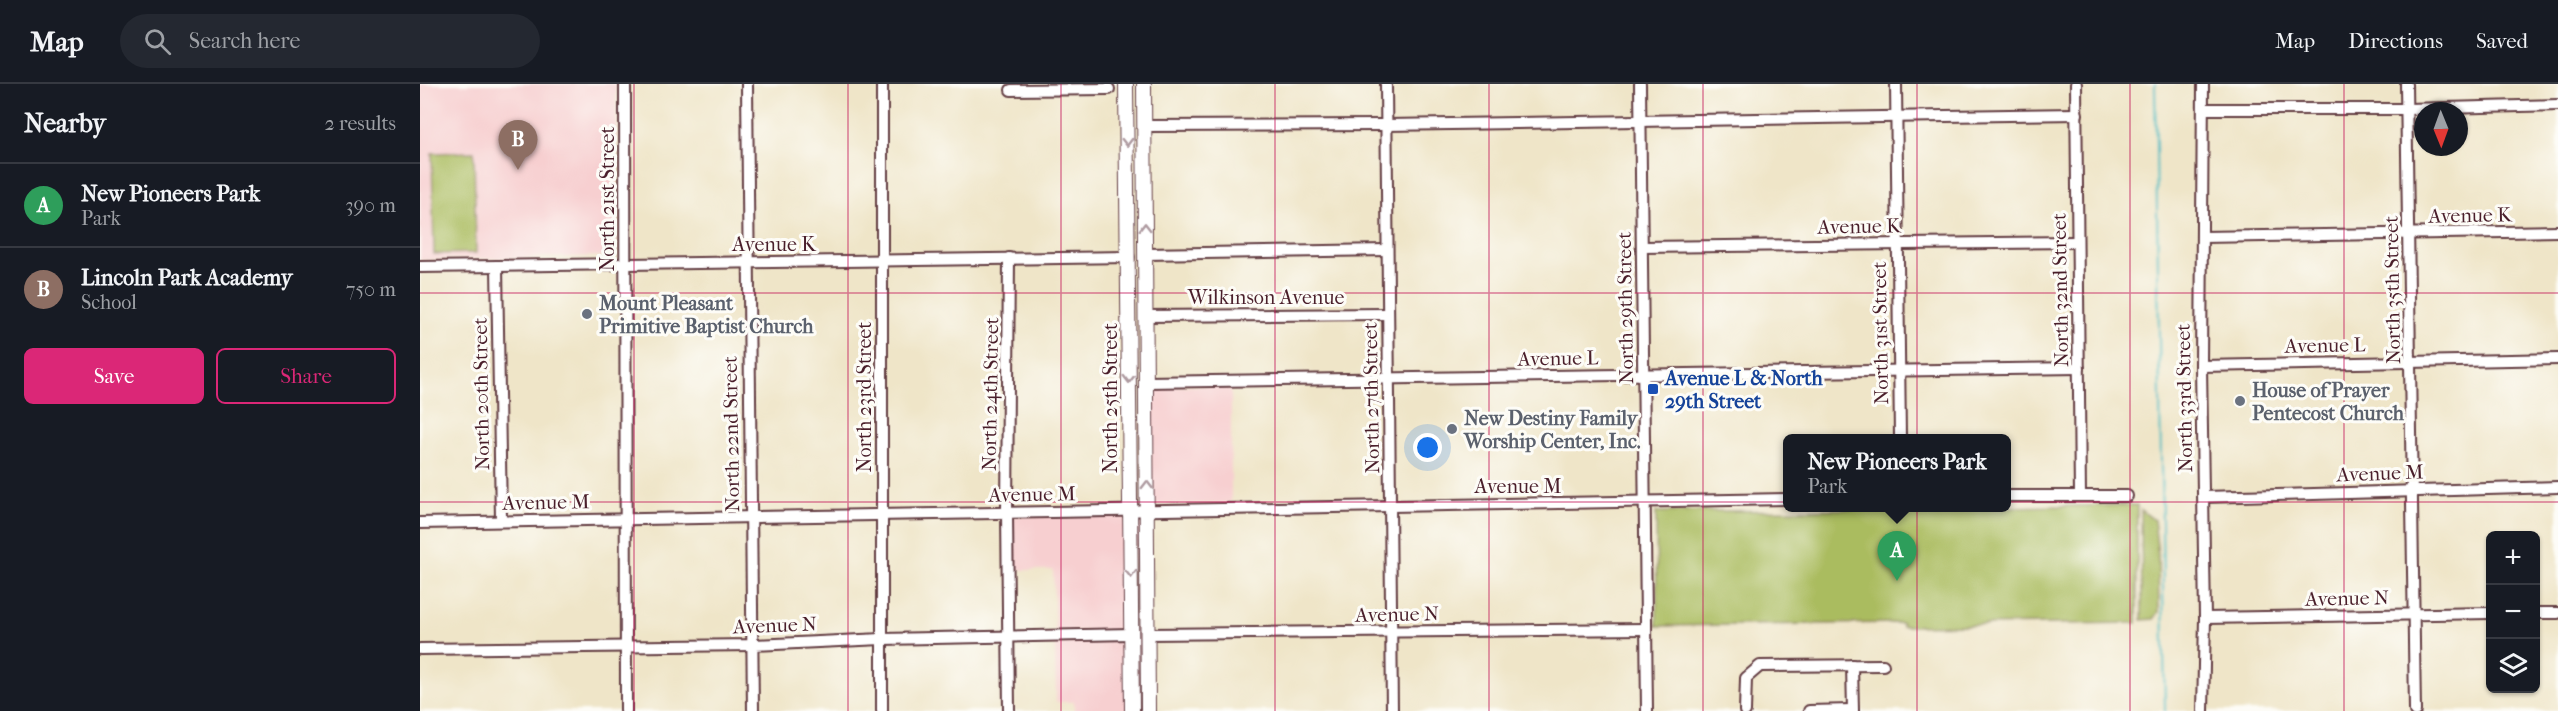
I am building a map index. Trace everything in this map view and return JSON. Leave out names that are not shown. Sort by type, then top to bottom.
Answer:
[{"type":"main road","name":"North 25th Street","points":[[1126,84],[1132,711]]},
{"type":"main road","name":"North 25th Street","points":[[1144,84],[1148,711]]},
{"type":"main road","points":[[1129,256],[1139,272],[1139,349],[1146,362]]},
{"type":"street","name":"North 21st Street","points":[[625,84],[626,711]]},
{"type":"street","name":"North 22nd Street","points":[[747,84],[753,711]]},
{"type":"street","name":"North 23rd Street","points":[[882,84],[882,711]]},
{"type":"street","name":"North 27th Street","points":[[1386,84],[1392,711]]},
{"type":"street","name":"North 29th Street","points":[[1640,84],[1647,711]]},
{"type":"street","name":"North 31st Street","points":[[1896,84],[1900,434]]},
{"type":"street","name":"North 32nd Street","points":[[2076,84],[2080,496]]},
{"type":"street","name":"North 33rd Street","points":[[2203,84],[2201,366],[2205,618],[2203,711]]},
{"type":"street","name":"North 35th Street","points":[[2406,84],[2412,362],[2411,490],[2415,711]]},
{"type":"street","points":[[1011,90],[1047,87],[1109,89]]},
{"type":"street","points":[[2204,109],[2407,109],[2558,105]]},
{"type":"street","points":[[1144,126],[1386,125],[2077,114]]},
{"type":"street","name":"Avenue K","points":[[2202,237],[2558,231]]},
{"type":"street","name":"Avenue K","points":[[1642,247],[2078,242]]},
{"type":"street","points":[[1145,254],[1387,250]]},
{"type":"street","name":"Avenue K","points":[[420,267],[882,262],[1129,256]]},
{"type":"street","name":"North 24th Street","points":[[1009,711],[1007,512],[1010,258]]},
{"type":"street","name":"North 20th Street","points":[[497,266],[501,520]]},
{"type":"street","name":"Wilkinson Avenue","points":[[1145,316],[1388,314]]},
{"type":"street","name":"Avenue L","points":[[2201,366],[2558,359]]},
{"type":"street","name":"Avenue L","points":[[1146,382],[2079,368]]},
{"type":"street","name":"Avenue M","points":[[2204,497],[2558,487]]},
{"type":"street","points":[[2011,496],[2127,496]]},
{"type":"street","name":"Avenue M","points":[[420,523],[1783,499]]},
{"type":"street","points":[[2540,613],[2558,613]]},
{"type":"street","name":"Avenue N","points":[[2205,618],[2486,614]]},
{"type":"street","name":"Avenue N","points":[[1148,634],[1646,629]]},
{"type":"street","name":"Avenue N","points":[[420,649],[753,645],[882,639],[1132,634]]},
{"type":"street","points":[[1809,711],[1852,711],[1852,665]]},
{"type":"street","points":[[1745,711],[1746,678],[1760,666],[1883,665]]},
{"type":"shaded area","points":[[420,84],[616,84],[617,256],[420,260]]},
{"type":"shaded area","points":[[1150,386],[1231,386],[1231,503],[1151,505]]},
{"type":"shaded area","points":[[1126,515],[1127,630],[1055,631],[1053,570],[1012,570],[1011,516]]},
{"type":"shaded area","points":[[1135,515],[1142,515],[1143,711],[1136,711]]},
{"type":"shaded area","points":[[1127,639],[1128,711],[1074,711],[1074,702],[1056,702],[1055,641]]},
{"type":"green space","points":[[474,152],[476,253],[434,254],[432,153]]},
{"type":"green space","points":[[2137,505],[2137,623],[1657,626],[1656,512],[1783,510],[1783,512],[2011,512],[2011,507]]},
{"type":"green space","points":[[2141,510],[2154,520],[2158,555],[2159,612],[2154,619],[2142,620]]},
{"type":"waterway","points":[[2155,84],[2165,711]]},
{"type":"place","name":"Lincoln Park Academy","points":[[518,170]]},
{"type":"place","name":"Mount Pleasant Primitive Baptist Church","points":[[587,314]]},
{"type":"place","name":"Avenue L & North 29th Street","points":[[1653,389]]},
{"type":"place","name":"House of Prayer Pentecost Church","points":[[2240,401]]},
{"type":"place","name":"New Destiny Family Worship Center, Inc.","points":[[1452,429]]},
{"type":"place","name":"New Pioneers Park","points":[[1897,581]]}]
